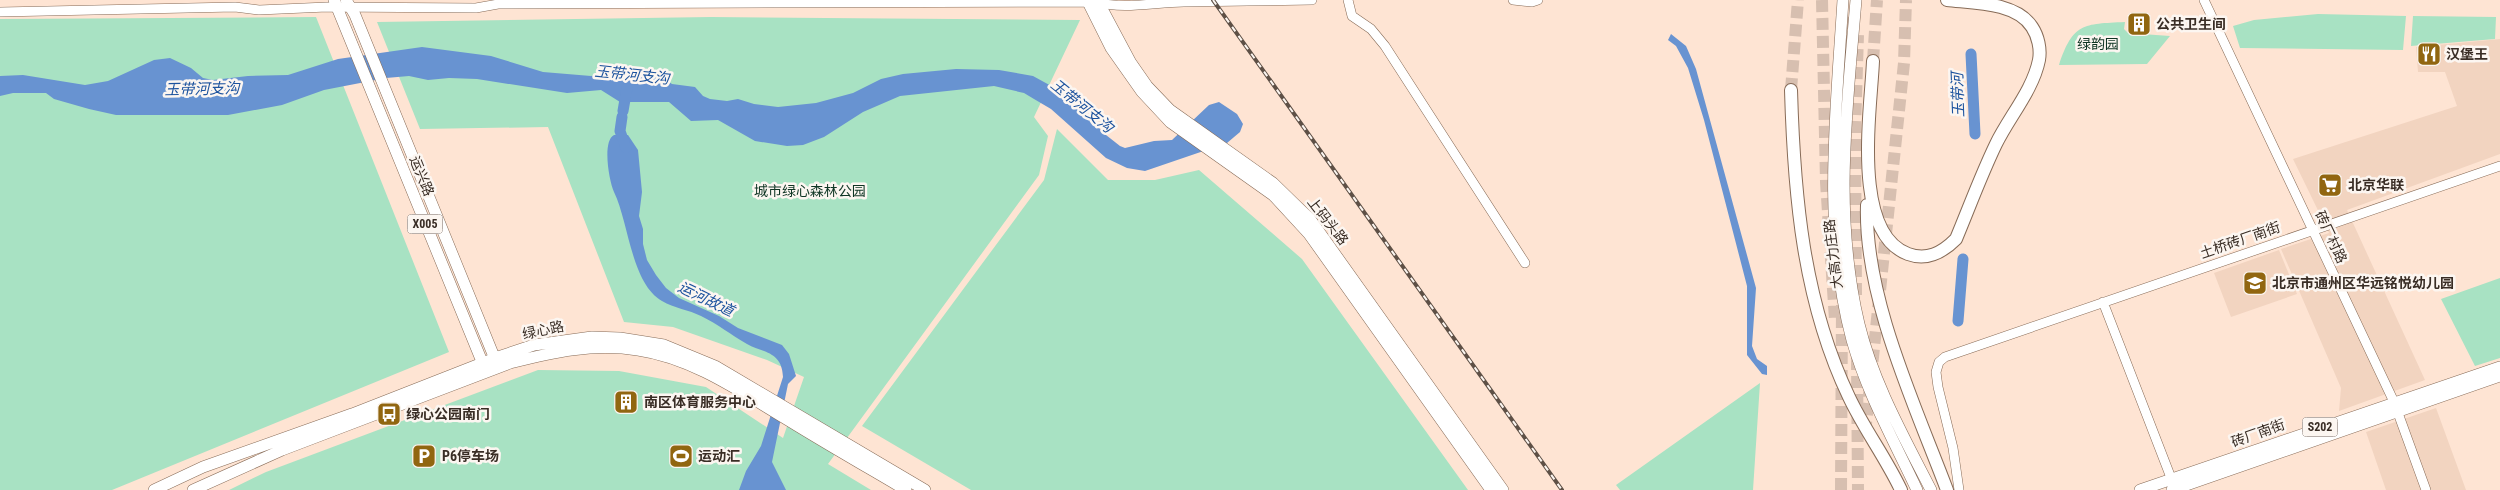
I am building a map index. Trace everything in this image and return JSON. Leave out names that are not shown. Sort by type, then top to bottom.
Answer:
[{"type":"highway","points":[[1869,174],[1876,220],[1885,238],[1894,246],[1913,255],[1923,256],[1948,247],[1956,239],[1996,144],[2032,78],[2040,48],[2032,26],[2020,16],[2000,7],[1947,0]]},
{"type":"highway","points":[[1873,61],[1867,212],[1870,256],[1876,288],[1905,380],[1947,490]]},
{"type":"highway","points":[[1791,90],[1798,210],[1821,328],[1849,399],[1901,490]]},
{"type":"main road","name":"大高力庄路","points":[[1843,0],[1833,155],[1834,210],[1846,316],[1862,369],[1917,490]]},
{"type":"main road","name":"大高力庄路","points":[[1856,0],[1842,190],[1849,273],[1859,324],[1884,395],[1931,490]]},
{"type":"main road","name":"上码头路","points":[[1093,2],[1147,86],[1170,110],[1273,183],[1310,219],[1333,258],[1491,490]]},
{"type":"main road","name":"运兴路","points":[[342,4],[362,32],[497,363]]},
{"type":"main road","name":"运兴路","points":[[342,4],[348,38],[485,368]]},
{"type":"main road","points":[[348,38],[354,31],[362,32]]},
{"type":"main road","name":"上码头路","points":[[1372,314],[1503,490]]},
{"type":"main road","name":"绿心路","points":[[193,490],[282,450],[497,363],[534,345],[592,337],[620,338],[664,345],[715,366],[925,490]]},
{"type":"main road","name":"绿心路","points":[[497,363],[578,348],[638,350],[664,356],[710,374],[906,490]]},
{"type":"main road","name":"砖厂南街","points":[[2140,490],[2174,487],[2229,472],[2257,459],[2500,367]]},
{"type":"main road","name":"绿心路","points":[[154,490],[204,467],[485,368]]},
{"type":"main road","name":"砖厂南街","points":[[2396,406],[2500,376]]},
{"type":"street","points":[[0,12],[235,7],[259,10],[342,4],[476,8],[508,4],[1093,2],[1146,5],[1183,2],[1312,0]]},
{"type":"street","points":[[1348,0],[1352,16],[1371,29],[1385,46],[1525,263]]},
{"type":"street","points":[[1513,0],[1532,2],[1538,0]]},
{"type":"street","name":"砖厂村路","points":[[2204,0],[2396,406],[2426,490]]},
{"type":"street","name":"土桥砖厂南街","points":[[1958,490],[1953,448],[1936,372],[1938,362],[1945,357],[2500,166]]},
{"type":"street","points":[[2102,302],[2174,487]]},
{"type":"shaded area","points":[[2500,39],[2500,154],[2347,210],[2425,380],[2339,411],[2341,388],[2281,249],[2329,233],[2293,159],[2457,106],[2445,72],[2418,72],[2416,47]]},
{"type":"shaded area","name":"北京市通州区华远铭悦幼儿园","points":[[2279,250],[2297,294],[2231,317],[2214,273]]},
{"type":"shaded area","points":[[2436,408],[2466,490],[2386,490],[2366,432]]},
{"type":"green space","points":[[2318,14],[2406,16],[2403,50],[2240,48],[2233,26],[2254,20]]},
{"type":"green space","points":[[2413,16],[2496,17],[2495,39],[2411,46]]},
{"type":"green space","points":[[316,17],[449,352],[112,490],[0,490],[0,19]]},
{"type":"green space","name":"城市绿心森林公园","points":[[711,17],[1080,20],[1034,117],[1048,136],[1039,175],[828,464],[871,490],[229,490],[266,472],[538,370],[619,371],[706,387],[783,438],[804,377],[767,360],[673,327],[624,322],[548,127],[420,129],[377,22]]},
{"type":"green space","name":"绿韵园","points":[[2125,22],[2124,29],[2128,33],[2170,36],[2147,64],[2059,65],[2069,41],[2082,28],[2089,25]]},
{"type":"green space","points":[[1057,129],[1108,180],[1155,180],[1199,170],[1302,259],[1468,490],[971,490],[862,426],[1044,180]]},
{"type":"green space","points":[[2500,278],[2500,358],[2475,366],[2441,299]]},
{"type":"green space","points":[[1760,383],[1753,490],[1620,490],[1616,485]]},
{"type":"water","points":[[1671,34],[1686,46],[1696,69],[1756,288],[1752,346],[1757,359],[1767,366],[1767,375],[1762,374],[1747,355],[1747,286],[1704,120],[1688,68],[1676,46],[1668,40]]},
{"type":"water","name":"玉带河支沟","points":[[422,47],[491,56],[543,72],[591,76],[597,75],[613,65],[629,66],[652,70],[672,84],[695,87],[703,96],[710,99],[727,101],[738,99],[754,104],[778,107],[816,103],[853,93],[881,79],[903,74],[956,69],[999,70],[1033,76],[1064,93],[1106,135],[1125,148],[1154,141],[1172,140],[1209,105],[1219,102],[1237,114],[1243,124],[1240,132],[1227,143],[1145,171],[1127,168],[1106,158],[1051,109],[1024,93],[994,86],[900,96],[863,112],[824,137],[803,145],[787,146],[755,141],[718,120],[691,121],[669,102],[620,102],[601,90],[567,93],[477,79],[449,78],[428,80],[409,76],[386,78],[324,90],[282,105],[228,115],[116,115],[54,99],[46,93],[13,93],[0,96],[0,76],[23,75],[85,85],[108,81],[154,60],[170,58],[191,68],[203,78],[213,80],[248,76],[288,75],[338,59]]},
{"type":"water","points":[[614,135],[628,135],[638,150],[642,192],[639,216],[643,229],[643,244],[647,260],[666,288],[679,298],[719,316],[738,328],[782,345],[789,354],[796,376],[788,384],[772,462],[786,490],[739,490],[746,471],[761,446],[783,377],[782,368],[771,354],[747,344],[707,319],[662,301],[644,281],[637,267],[610,179],[607,153],[610,139]]},
{"type":"waterway","name":"玉带河","points":[[1971,54],[1975,134]]},
{"type":"waterway","name":"运河故道","points":[[623,111],[627,88]]},
{"type":"waterway","name":"运河故道","points":[[622,117],[620,131],[626,148]]},
{"type":"waterway","name":"玉带河","points":[[1958,321],[1963,259]]},
{"type":"tunnel","points":[[1791,90],[1798,0]]},
{"type":"tunnel","points":[[1822,0],[1826,182],[1835,320]]},
{"type":"tunnel","points":[[1873,61],[1877,0]]},
{"type":"tunnel","points":[[1865,433],[1904,63],[1906,0]]},
{"type":"tunnel","points":[[1846,65],[1847,17]]},
{"type":"tunnel","points":[[1856,295],[1855,130],[1858,35]]},
{"type":"tunnel","points":[[1841,490],[1842,305]]},
{"type":"tunnel","points":[[1857,358],[1858,490]]},
{"type":"railway","points":[[1213,0],[1562,490]]},
{"type":"place","name":"公共卫生间","points":[[2139,24]]},
{"type":"place","name":"汉堡王","points":[[2429,54]]},
{"type":"place","name":"北京华联","points":[[2330,185]]},
{"type":"place","name":"北京市通州区华远铭悦幼儿园","points":[[2255,283]]},
{"type":"place","name":"南区体育服务中心","points":[[626,402]]},
{"type":"place","name":"绿心公园南门","points":[[389,414]]},
{"type":"place","name":"P6停车场","points":[[424,456]]},
{"type":"place","name":"运动汇","points":[[681,456]]}]
